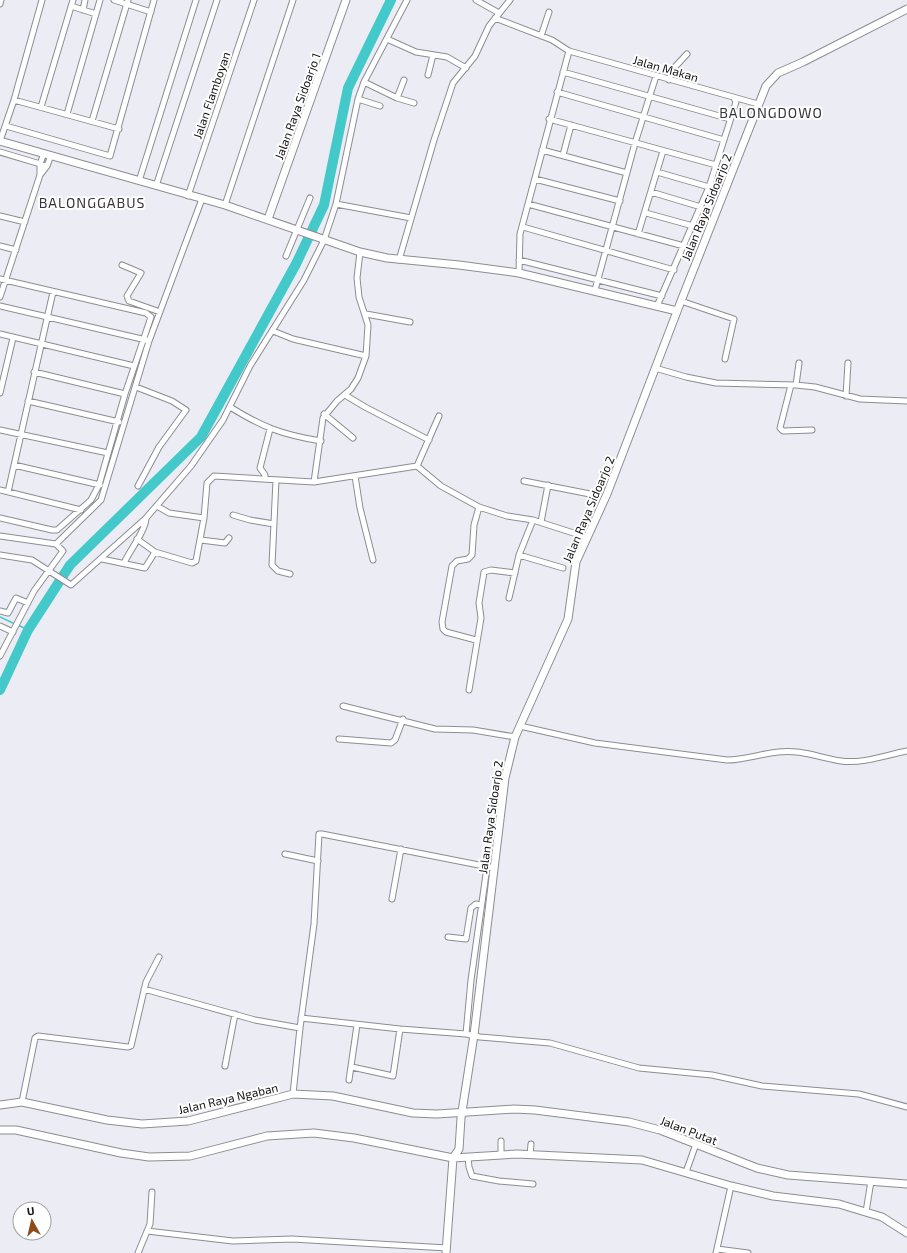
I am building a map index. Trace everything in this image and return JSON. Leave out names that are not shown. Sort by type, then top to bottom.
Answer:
[{"type":"street","points":[[0,4],[1,0]]},
{"type":"street","points":[[42,0],[14,100],[0,141],[188,196],[224,205],[360,252],[399,260],[459,265],[519,273],[595,290],[673,310]]},
{"type":"street","points":[[41,107],[73,0]]},
{"type":"street","points":[[83,10],[85,0]]},
{"type":"street","points":[[67,114],[100,0]]},
{"type":"street","points":[[114,0],[127,2],[151,12]]},
{"type":"street","points":[[6,126],[108,156],[111,155],[154,0]]},
{"type":"street","points":[[139,181],[196,0]]},
{"type":"street","points":[[156,186],[217,0]]},
{"type":"street","name":"Jalan Flamboyan","points":[[188,196],[254,0]]},
{"type":"street","points":[[224,205],[293,0]]},
{"type":"street","name":"Jalan Raya Sidoarjo 1","points":[[268,219],[346,0]]},
{"type":"street","points":[[0,555],[29,558],[69,584],[72,584],[102,559],[146,518],[191,466],[214,435],[230,407],[250,366],[304,280],[336,204],[358,99],[364,82],[388,39],[407,0]]},
{"type":"street","points":[[476,0],[499,13]]},
{"type":"street","points":[[399,260],[453,83],[475,56],[489,26],[510,0]]},
{"type":"street","points":[[92,121],[127,2]]},
{"type":"street","points":[[71,6],[96,14]]},
{"type":"street","name":"Jalan Raya Sidoarjo 2","points":[[446,1251],[453,1158],[459,1149],[469,1034],[490,867],[505,778],[514,737],[566,624],[570,609],[576,562],[583,536],[607,494],[655,368],[673,310],[681,301],[756,104],[766,86],[778,73],[803,62],[907,9]]},
{"type":"street","points":[[541,36],[549,12]]},
{"type":"street","name":"Jalan Makan","points":[[495,18],[554,41],[569,51],[756,104]]},
{"type":"street","points":[[388,39],[409,50],[447,57],[466,68]]},
{"type":"street","points":[[519,273],[520,234],[549,119],[569,51]]},
{"type":"street","points":[[669,80],[673,69],[687,54]]},
{"type":"street","points":[[428,75],[433,55]]},
{"type":"street","points":[[563,72],[730,119]]},
{"type":"street","points":[[595,290],[635,143],[656,76]]},
{"type":"street","points":[[397,98],[404,80]]},
{"type":"street","points":[[364,82],[397,98],[414,103]]},
{"type":"street","points":[[557,92],[724,140]]},
{"type":"street","points":[[657,306],[694,226],[709,187],[736,102],[734,98]]},
{"type":"street","points":[[358,99],[380,106]]},
{"type":"street","points":[[14,100],[119,129]]},
{"type":"street","points":[[549,119],[716,165]]},
{"type":"street","points":[[563,155],[571,125]]},
{"type":"street","points":[[542,150],[627,173]]},
{"type":"street","points":[[638,234],[646,213],[663,151]]},
{"type":"street","points":[[0,152],[47,166]]},
{"type":"street","points":[[0,297],[3,280],[16,250],[40,175],[40,164],[47,154]]},
{"type":"street","points":[[40,175],[47,166],[47,154]]},
{"type":"street","points":[[657,172],[709,187]]},
{"type":"street","points":[[535,179],[620,201]]},
{"type":"street","points":[[651,192],[701,207]]},
{"type":"street","points":[[286,256],[310,198]]},
{"type":"street","points":[[56,544],[99,504],[149,341],[202,199]]},
{"type":"street","points":[[336,204],[411,218]]},
{"type":"street","points":[[528,204],[684,246]]},
{"type":"street","points":[[646,213],[694,226]]},
{"type":"street","points":[[0,216],[25,222]]},
{"type":"street","points":[[523,227],[674,270]]},
{"type":"street","points":[[0,246],[16,250]]},
{"type":"street","points":[[314,482],[324,416],[345,395],[358,378],[366,356],[368,325],[366,314],[359,296],[357,278],[360,252]]},
{"type":"street","points":[[519,260],[662,296]]},
{"type":"street","points":[[122,265],[141,273],[128,296],[128,301],[160,312]]},
{"type":"street","points":[[3,280],[149,315],[150,319],[116,422],[99,485],[93,498],[57,530]]},
{"type":"street","points":[[8,492],[34,372],[54,292]]},
{"type":"street","points":[[681,301],[734,319],[725,359]]},
{"type":"street","points":[[0,306],[149,341]]},
{"type":"street","points":[[366,314],[410,322]]},
{"type":"street","points":[[273,331],[292,339],[366,356]]},
{"type":"street","points":[[0,334],[134,366]]},
{"type":"street","points":[[0,393],[13,338]]},
{"type":"street","points":[[799,362],[780,428],[783,431],[812,430]]},
{"type":"street","points":[[846,396],[848,363]]},
{"type":"street","points":[[0,364],[7,365]]},
{"type":"street","points":[[655,368],[686,377],[716,383],[815,387],[860,399],[907,401]]},
{"type":"street","points":[[34,372],[125,394]]},
{"type":"street","points":[[136,387],[172,401],[186,410],[159,448],[138,486]]},
{"type":"street","points":[[345,395],[428,440]]},
{"type":"street","points":[[28,401],[124,423]]},
{"type":"street","points":[[230,407],[270,429],[292,437],[321,441]]},
{"type":"street","points":[[324,416],[353,438]]},
{"type":"street","points":[[417,466],[439,416]]},
{"type":"street","points":[[265,479],[265,475],[260,468],[270,429]]},
{"type":"street","points":[[0,430],[108,454]]},
{"type":"street","points":[[14,465],[105,487]]},
{"type":"street","points":[[137,539],[155,552],[193,563],[198,559],[207,483],[214,476],[314,482],[417,466],[441,486],[479,507],[506,516],[541,522],[583,536]]},
{"type":"street","points":[[355,476],[360,508],[373,560]]},
{"type":"street","points":[[276,480],[272,565],[278,572],[290,574]]},
{"type":"street","points":[[524,481],[590,494]]},
{"type":"street","points":[[541,522],[548,486]]},
{"type":"street","points":[[0,490],[81,510]]},
{"type":"street","points":[[157,506],[169,513],[204,518]]},
{"type":"street","points":[[476,640],[446,632],[443,629],[442,622],[452,566],[457,561],[468,559],[472,555],[474,525],[479,507]]},
{"type":"street","points":[[233,515],[250,520],[274,524]]},
{"type":"street","points":[[0,518],[57,530],[64,536]]},
{"type":"street","points":[[124,563],[145,526],[146,518]]},
{"type":"street","points":[[509,598],[519,555],[533,520]]},
{"type":"street","points":[[0,536],[56,544],[63,551],[48,570],[28,603],[0,656]]},
{"type":"street","points":[[201,540],[225,543],[229,538]]},
{"type":"street","points":[[102,559],[146,568],[155,552]]},
{"type":"street","points":[[519,555],[562,568]]},
{"type":"street","points":[[469,690],[480,618],[479,603],[484,572],[491,570],[515,573]]},
{"type":"street","points":[[0,611],[8,613],[16,598],[28,603]]},
{"type":"street","points":[[0,626],[14,631]]},
{"type":"street","points":[[343,706],[403,719],[435,728],[473,730],[514,737]]},
{"type":"street","points":[[339,739],[391,742],[394,740],[403,719]]},
{"type":"street","points":[[520,726],[595,743],[726,760],[740,760],[778,752],[798,752],[841,761],[856,761],[907,751]]},
{"type":"street","points":[[293,1094],[301,1018],[314,924],[318,836],[322,834],[490,867],[481,905],[470,980],[469,1034]]},
{"type":"street","points":[[392,899],[400,849]]},
{"type":"street","points":[[285,854],[318,861]]},
{"type":"street","points":[[448,937],[466,940],[471,908],[476,904],[481,905]]},
{"type":"street","points":[[22,1102],[35,1038],[38,1036],[128,1047],[131,1046],[148,975],[159,957]]},
{"type":"street","points":[[144,989],[255,1020],[300,1028]]},
{"type":"street","points":[[225,1066],[235,1014]]},
{"type":"street","points":[[301,1018],[357,1025],[469,1034],[480,1038],[550,1043],[639,1068],[712,1075],[762,1086],[859,1094],[907,1107]]},
{"type":"street","points":[[349,1080],[357,1025]]},
{"type":"street","points":[[352,1066],[393,1076],[400,1029]]},
{"type":"street","name":"Jalan Raya Ngaban","points":[[0,1105],[22,1102],[107,1120],[150,1124],[188,1121],[293,1094],[333,1096],[413,1113],[461,1118]]},
{"type":"street","name":"Jalan Putat","points":[[461,1118],[514,1108],[599,1117],[645,1126],[695,1147],[757,1168],[788,1175],[870,1185],[907,1184]]},
{"type":"street","points":[[0,1130],[16,1130],[121,1153],[149,1157],[190,1156],[267,1136],[314,1133],[354,1138],[453,1158],[468,1157],[501,1147],[530,1153],[642,1160],[731,1186],[773,1196],[839,1204],[882,1217],[907,1233]]},
{"type":"street","points":[[530,1145],[530,1153]]},
{"type":"street","points":[[686,1172],[695,1147]]},
{"type":"street","points":[[468,1157],[472,1176],[499,1181],[533,1184]]},
{"type":"street","points":[[866,1212],[870,1185]]},
{"type":"street","points":[[731,1186],[718,1250],[748,1253]]},
{"type":"street","points":[[138,1253],[150,1224],[152,1192]]},
{"type":"street","points":[[147,1231],[232,1241],[292,1239],[446,1251]]},
{"type":"waterway","points":[[0,690],[28,630],[70,565],[201,437],[296,264],[324,205],[348,88],[391,0]]},
{"type":"waterway","points":[[0,617],[15,624]]},
{"type":"waterway","points":[[18,625],[28,630]]},
{"type":"district","name":"BALONGDOWO","points":[[771,112]]},
{"type":"district","name":"BALONGGABUS","points":[[92,202]]}]
